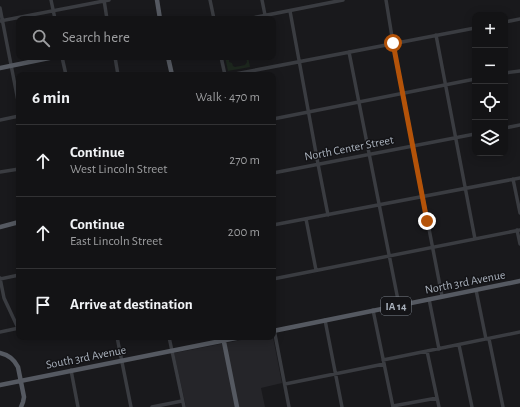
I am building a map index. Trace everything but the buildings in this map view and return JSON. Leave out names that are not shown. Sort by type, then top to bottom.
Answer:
[{"type":"main road","points":[[157,0],[160,16]]},
{"type":"main road","points":[[0,68],[40,60]]},
{"type":"main road","points":[[169,60],[171,72]]},
{"type":"main road","points":[[0,226],[16,223]]},
{"type":"main road","name":"North 3rd Avenue","points":[[276,331],[520,281]]},
{"type":"main road","name":"South 3rd Avenue","points":[[0,385],[172,351],[219,340]]},
{"type":"main road","points":[[223,340],[237,407]]},
{"type":"main road","points":[[0,353],[10,356],[18,367],[24,397],[21,407]]},
{"type":"street","points":[[51,0],[54,16]]},
{"type":"street","points":[[104,0],[107,16]]},
{"type":"street","points":[[27,16],[109,0]]},
{"type":"street","points":[[210,0],[213,16]]},
{"type":"street","points":[[262,0],[265,15]]},
{"type":"street","points":[[261,16],[290,11],[315,4],[344,0]]},
{"type":"street","points":[[386,0],[442,296]]},
{"type":"street","points":[[0,8],[1,21],[16,91]]},
{"type":"street","points":[[290,11],[328,215]]},
{"type":"street","points":[[1,21],[16,18]]},
{"type":"street","points":[[508,21],[520,19]]},
{"type":"street","points":[[246,72],[472,29]]},
{"type":"street","points":[[436,35],[475,239]]},
{"type":"street","points":[[349,52],[399,305]]},
{"type":"street","points":[[63,60],[65,72]]},
{"type":"street","points":[[115,60],[117,72]]},
{"type":"street","points":[[222,60],[224,72]]},
{"type":"street","points":[[508,73],[520,70]]},
{"type":"street","points":[[276,118],[472,80]]},
{"type":"street","points":[[0,120],[16,117]]},
{"type":"street","points":[[508,127],[520,124]]},
{"type":"street","name":"North Center Street","points":[[276,172],[472,134]]},
{"type":"street","points":[[0,172],[16,169]]},
{"type":"street","points":[[276,224],[520,178]]},
{"type":"street","points":[[514,179],[520,213]]},
{"type":"street","points":[[306,219],[316,270]]},
{"type":"street","points":[[276,277],[519,230],[520,244]]},
{"type":"street","points":[[16,276],[0,279],[4,298],[16,324]]},
{"type":"street","points":[[476,290],[503,407]]},
{"type":"street","points":[[429,299],[439,349]]},
{"type":"street","points":[[373,310],[393,407],[437,398]]},
{"type":"street","points":[[325,320],[342,407]]},
{"type":"street","points":[[0,332],[16,328]]},
{"type":"street","points":[[285,384],[335,374],[427,351],[520,332]]},
{"type":"street","points":[[118,340],[131,407]]},
{"type":"street","points":[[170,340],[184,407]]},
{"type":"street","points":[[276,340],[290,407]]},
{"type":"street","points":[[459,345],[472,407]]},
{"type":"street","points":[[427,351],[439,407]]},
{"type":"street","points":[[71,370],[78,407]]},
{"type":"street","points":[[152,407],[182,401]]},
{"type":"shaded area","points":[[241,340],[274,340],[282,383],[261,388],[265,407],[186,407],[174,353]]},
{"type":"green space","points":[[226,60],[229,60],[229,62],[235,67],[245,65],[247,60],[249,60],[250,67],[228,71]]},
{"type":"route","points":[[393,43],[427,221]]}]
